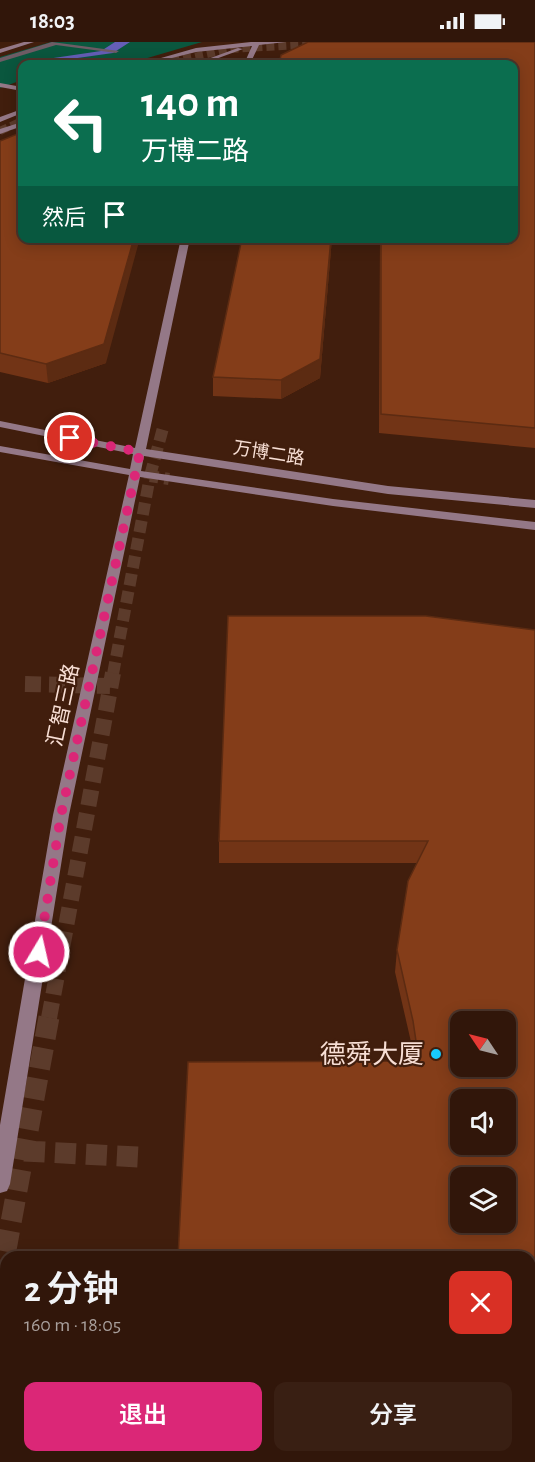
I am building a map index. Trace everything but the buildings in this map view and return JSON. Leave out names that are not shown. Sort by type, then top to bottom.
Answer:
[{"type":"street","points":[[0,51],[31,42]]},
{"type":"street","points":[[155,60],[180,52],[216,45],[283,42]]},
{"type":"street","points":[[0,60],[57,43],[116,51]]},
{"type":"street","points":[[199,60],[257,43]]},
{"type":"street","points":[[249,60],[257,43]]},
{"type":"street","points":[[0,86],[18,88]]},
{"type":"street","points":[[0,120],[18,113]]},
{"type":"street","points":[[0,132],[18,125]]},
{"type":"street","points":[[0,139],[18,132]]},
{"type":"street","name":"汇智三路","points":[[0,1184],[61,815],[185,243]]},
{"type":"street","name":"万博二路","points":[[0,424],[140,452],[388,490],[535,504]]},
{"type":"street","name":"万博二路","points":[[0,449],[135,475],[384,510],[535,526]]},
{"type":"green space","points":[[51,42],[202,42],[141,60],[18,60],[18,81],[0,88],[0,57]]},
{"type":"shaded area","points":[[115,42],[130,42],[113,53],[63,60],[40,60],[101,51]]},
{"type":"tunnel","points":[[179,60],[231,49],[348,42]]},
{"type":"tunnel","points":[[0,131],[18,123]]},
{"type":"tunnel","points":[[150,476],[163,428]]},
{"type":"tunnel","points":[[113,674],[150,476]]},
{"type":"tunnel","points":[[150,476],[169,479]]},
{"type":"tunnel","points":[[49,1018],[113,673]]},
{"type":"tunnel","points":[[25,684],[110,686]]},
{"type":"tunnel","points":[[24,1151],[49,1017]]},
{"type":"tunnel","points":[[6,1251],[24,1151]]},
{"type":"tunnel","points":[[24,1151],[138,1157]]},
{"type":"place","name":"德舜大厦","points":[[436,1054]]},
{"type":"route","points":[[39,952],[61,815],[140,452],[70,438]]}]
